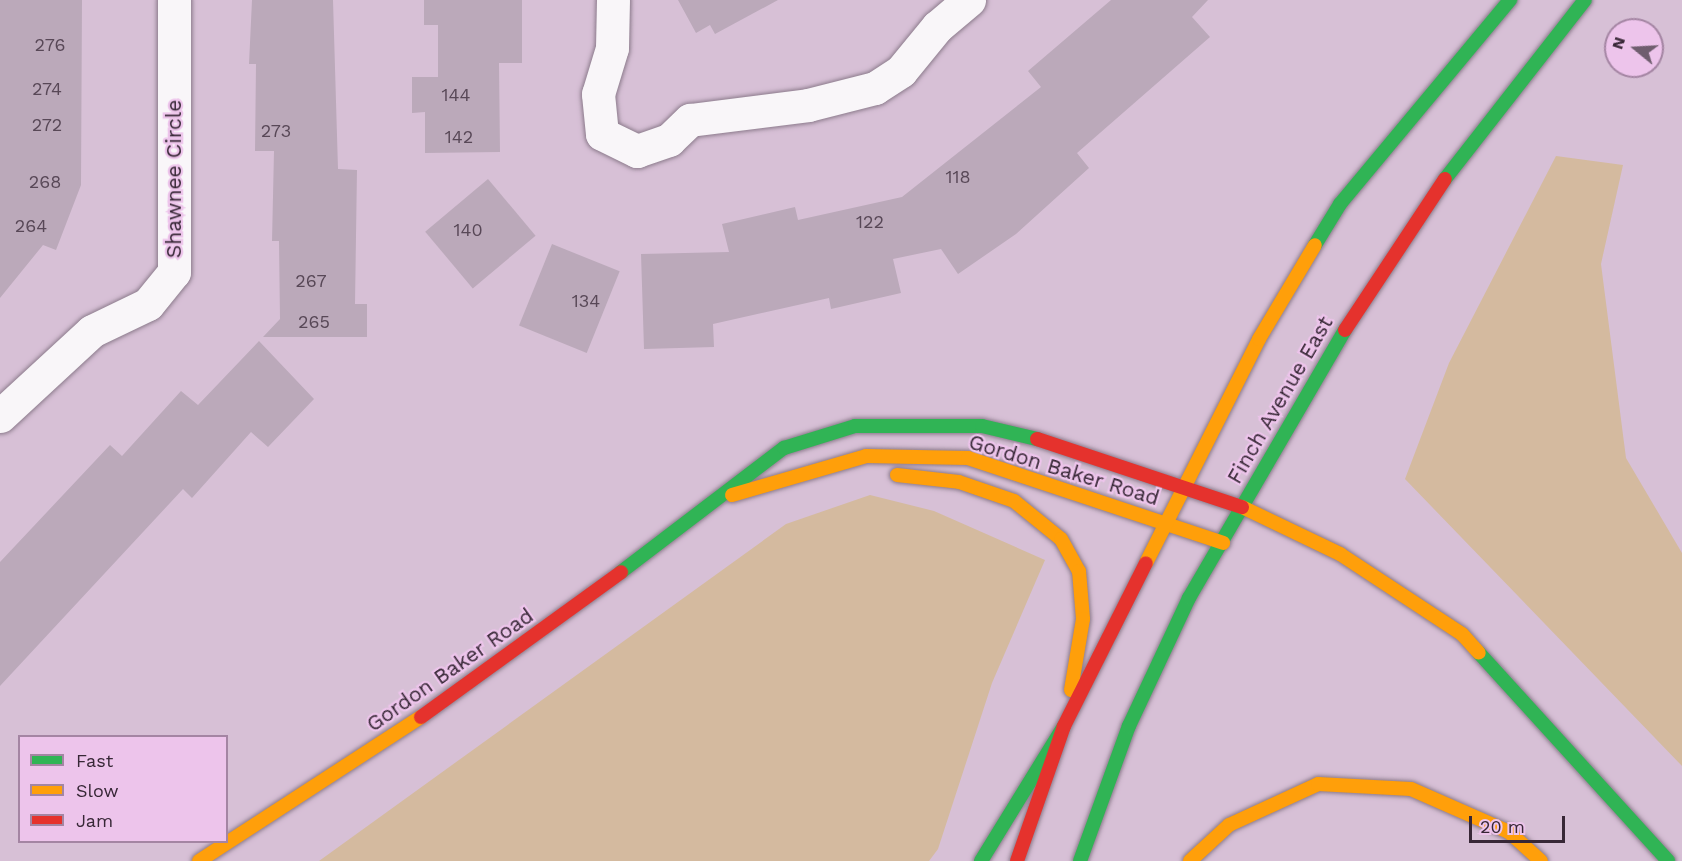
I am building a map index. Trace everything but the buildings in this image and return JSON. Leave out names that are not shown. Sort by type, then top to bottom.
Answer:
[{"type":"main road","name":"Finch Avenue East","points":[[1017,861],[1064,726],[1163,523],[1183,483],[1340,204],[1510,0]]},
{"type":"main road","name":"Finch Avenue East","points":[[1080,861],[1129,726],[1189,598],[1223,543],[1326,359],[1423,208],[1585,0]]},
{"type":"main road","name":"Gordon Baker Road","points":[[228,842],[379,746],[784,448],[855,426],[917,422],[982,426],[1070,446],[1183,483],[1242,507],[1340,554],[1462,634],[1668,861]]},
{"type":"main road","name":"Gordon Baker Road","points":[[716,499],[867,456],[968,458],[1223,543]]},
{"type":"main road","points":[[882,475],[959,482],[1014,501],[1061,539],[1079,571],[1083,620],[1064,726],[981,861]]},
{"type":"main road","points":[[782,482],[861,476]]},
{"type":"main road","points":[[1190,861],[1229,825],[1318,784],[1411,789],[1509,832],[1541,861]]},
{"type":"main road","name":"Gordon Baker Road","points":[[199,861],[227,843]]},
{"type":"street","name":"Shawnee Circle","points":[[0,416],[92,330],[148,304],[174,272],[174,0]]},
{"type":"street","points":[[613,0],[612,48],[598,94],[602,134],[637,151],[669,140],[690,120],[808,105],[875,88],[901,71],[937,27],[969,0]]},
{"type":"shaded area","points":[[1556,156],[1623,165],[1601,264],[1626,458],[1682,553],[1682,766],[1405,479],[1449,363]]},
{"type":"shaded area","points":[[870,495],[934,511],[1045,560],[992,683],[938,849],[929,861],[319,861],[786,524]]},
{"type":"traffic: fast","points":[[1315,245],[1340,204],[1510,0]]},
{"type":"traffic: fast","points":[[1445,179],[1585,0]]},
{"type":"traffic: fast","points":[[1080,861],[1129,726],[1189,598],[1345,330]]},
{"type":"traffic: fast","points":[[621,572],[784,448],[855,426],[982,426],[1037,439]]},
{"type":"traffic: fast","points":[[1479,653],[1668,861]]},
{"type":"traffic: fast","points":[[981,861],[1064,726]]},
{"type":"traffic: slow","points":[[1146,563],[1259,339],[1315,245]]},
{"type":"traffic: slow","points":[[732,495],[866,456],[968,458],[1223,543]]},
{"type":"traffic: slow","points":[[897,475],[959,482],[1014,501],[1061,539],[1079,571],[1083,619],[1071,690]]},
{"type":"traffic: slow","points":[[1242,507],[1340,554],[1462,634],[1479,653]]},
{"type":"traffic: slow","points":[[228,842],[421,717]]},
{"type":"traffic: slow","points":[[1190,861],[1229,825],[1318,784],[1411,789],[1509,832],[1541,861]]},
{"type":"traffic: slow","points":[[199,861],[227,843]]},
{"type":"traffic: jam","points":[[1345,330],[1445,179]]},
{"type":"traffic: jam","points":[[1037,439],[1242,507]]},
{"type":"traffic: jam","points":[[1017,861],[1064,726],[1146,563]]},
{"type":"traffic: jam","points":[[421,717],[621,572]]}]
